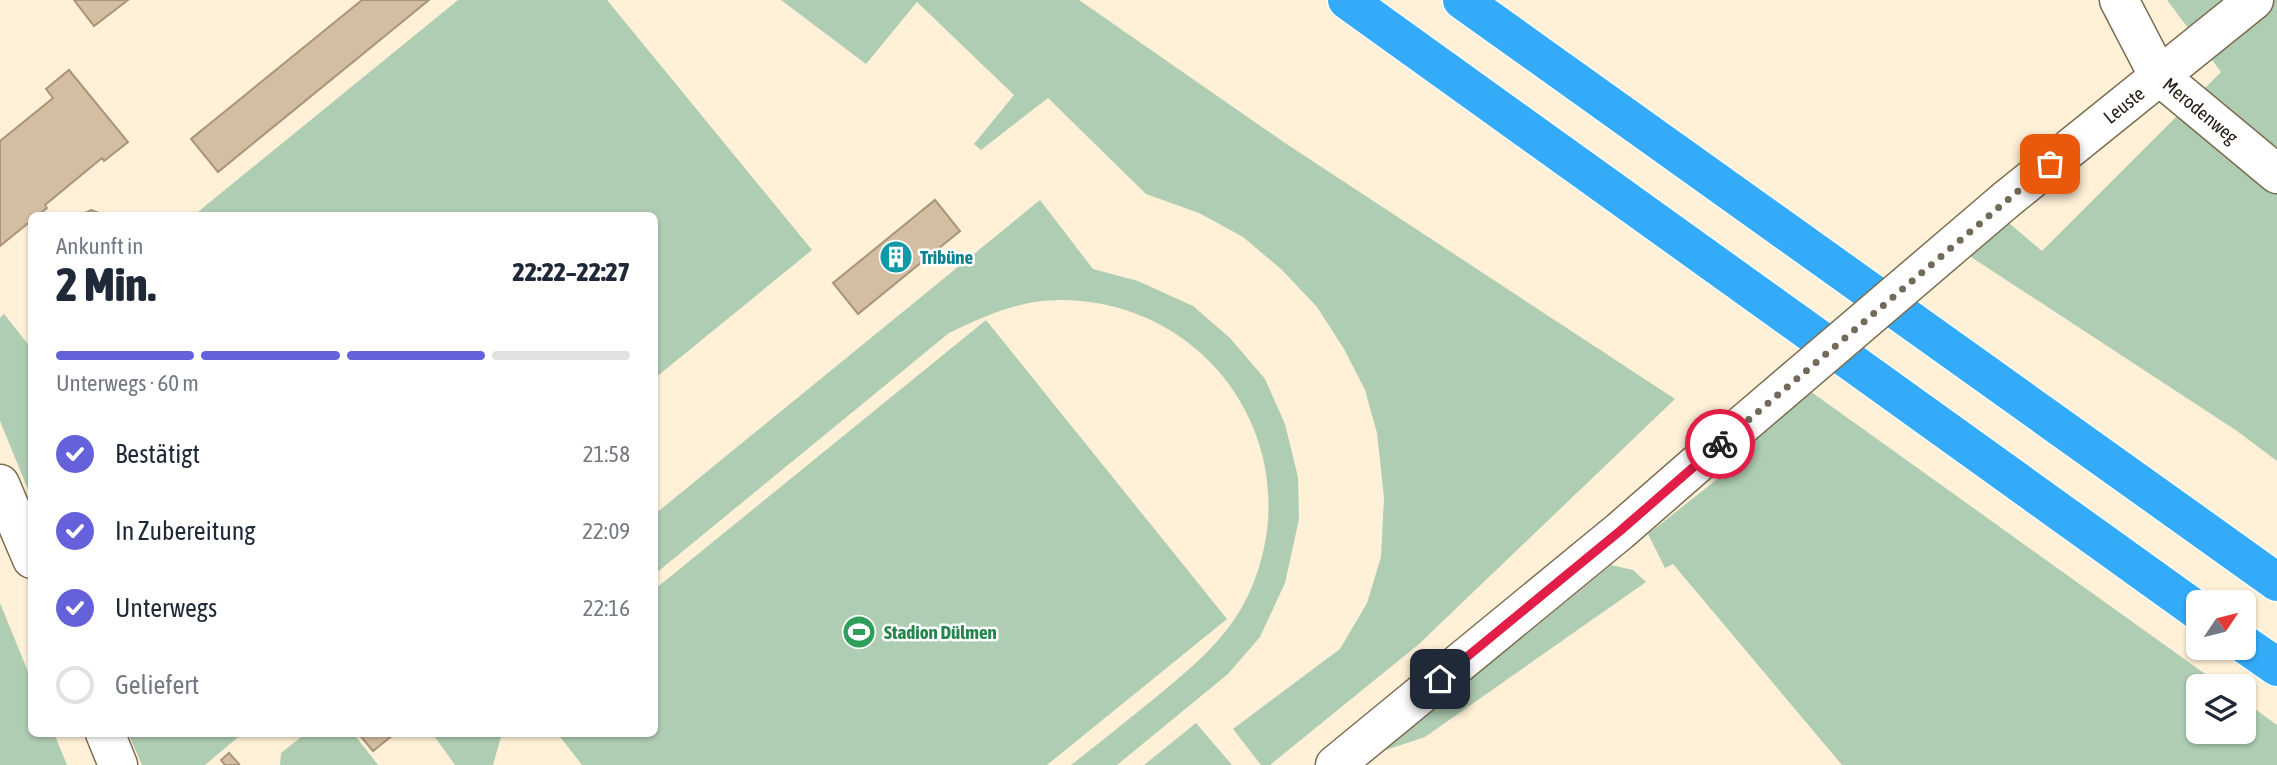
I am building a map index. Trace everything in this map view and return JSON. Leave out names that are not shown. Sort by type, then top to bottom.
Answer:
[{"type":"highway","points":[[1348,0],[2186,602]]},
{"type":"highway","points":[[1462,0],[2277,582]]},
{"type":"highway","points":[[2256,652],[2277,667]]},
{"type":"street","name":"Merodenweg","points":[[2119,0],[2158,75],[2277,174]]},
{"type":"street","name":"Leuste","points":[[1335,765],[1620,531],[2007,199],[2254,0]]},
{"type":"street","points":[[0,484],[28,550]]},
{"type":"street","points":[[107,737],[118,765]]},
{"type":"green space","points":[[458,0],[607,0],[812,250],[658,376],[658,212],[198,212]]},
{"type":"green space","points":[[781,0],[1079,0],[1285,143],[1675,399],[1419,644],[1270,765],[1261,765],[1233,729],[1340,649],[1367,603],[1381,557],[1384,498],[1377,433],[1365,390],[1344,349],[1317,307],[1281,269],[1243,237],[1199,213],[1146,194],[1048,98],[981,150],[974,144],[1014,95],[917,2],[866,64]]},
{"type":"green space","points":[[2167,0],[2277,0],[2277,461],[2237,431],[1968,255],[2009,223],[2042,251],[2221,72]]},
{"type":"green space","points":[[1040,200],[1093,269],[1138,281],[1193,306],[1230,338],[1265,379],[1285,424],[1298,477],[1299,519],[1285,583],[1260,637],[1228,674],[1117,765],[1071,765],[1181,677],[1222,635],[1245,603],[1267,533],[1267,482],[1256,435],[1234,392],[1203,355],[1163,326],[1117,307],[1064,300],[1033,302],[1004,309],[949,333],[658,572],[658,512]]},
{"type":"green space","points":[[4,314],[28,344],[28,490],[0,421],[0,318]]},
{"type":"green space","points":[[986,320],[1227,619],[1047,765],[582,765],[560,737],[658,737],[658,587]]},
{"type":"green space","points":[[1810,391],[2205,674],[2186,674],[2186,744],[2256,744],[2256,710],[2277,725],[2277,765],[1842,765],[1673,564],[1665,568],[1648,534],[1735,465],[1730,459]]},
{"type":"green space","points":[[1611,565],[1633,570],[1646,582],[1425,737],[1383,751]]},
{"type":"green space","points":[[0,603],[28,672],[28,737],[56,737],[67,765],[0,765]]},
{"type":"green space","points":[[1196,723],[1232,765],[1144,765]]},
{"type":"green space","points":[[130,737],[238,737],[205,765],[142,765]]},
{"type":"green space","points":[[301,737],[356,737],[378,765],[280,765],[281,753]]},
{"type":"green space","points":[[435,737],[501,737],[493,765],[455,765]]},
{"type":"building","points":[[74,0],[128,0],[94,26]]},
{"type":"building","points":[[362,0],[429,0],[218,172],[191,139]]},
{"type":"building","points":[[69,70],[128,142],[104,161],[102,158],[45,205],[47,208],[42,212],[28,212],[28,223],[0,246],[0,141],[53,98],[46,89]]},
{"type":"building","name":"Tribüne","points":[[935,200],[960,231],[858,314],[833,283]]},
{"type":"building","points":[[361,737],[390,737],[373,751]]},
{"type":"building","points":[[229,753],[239,764],[225,765],[221,760]]},
{"type":"way so far","points":[[1720,444],[2050,164]]},
{"type":"place","name":"Tribüne","points":[[896,257]]},
{"type":"place","name":"Stadion Dülmen","points":[[859,632]]},
{"type":"route","points":[[1440,679],[1620,531],[1720,444]]}]
